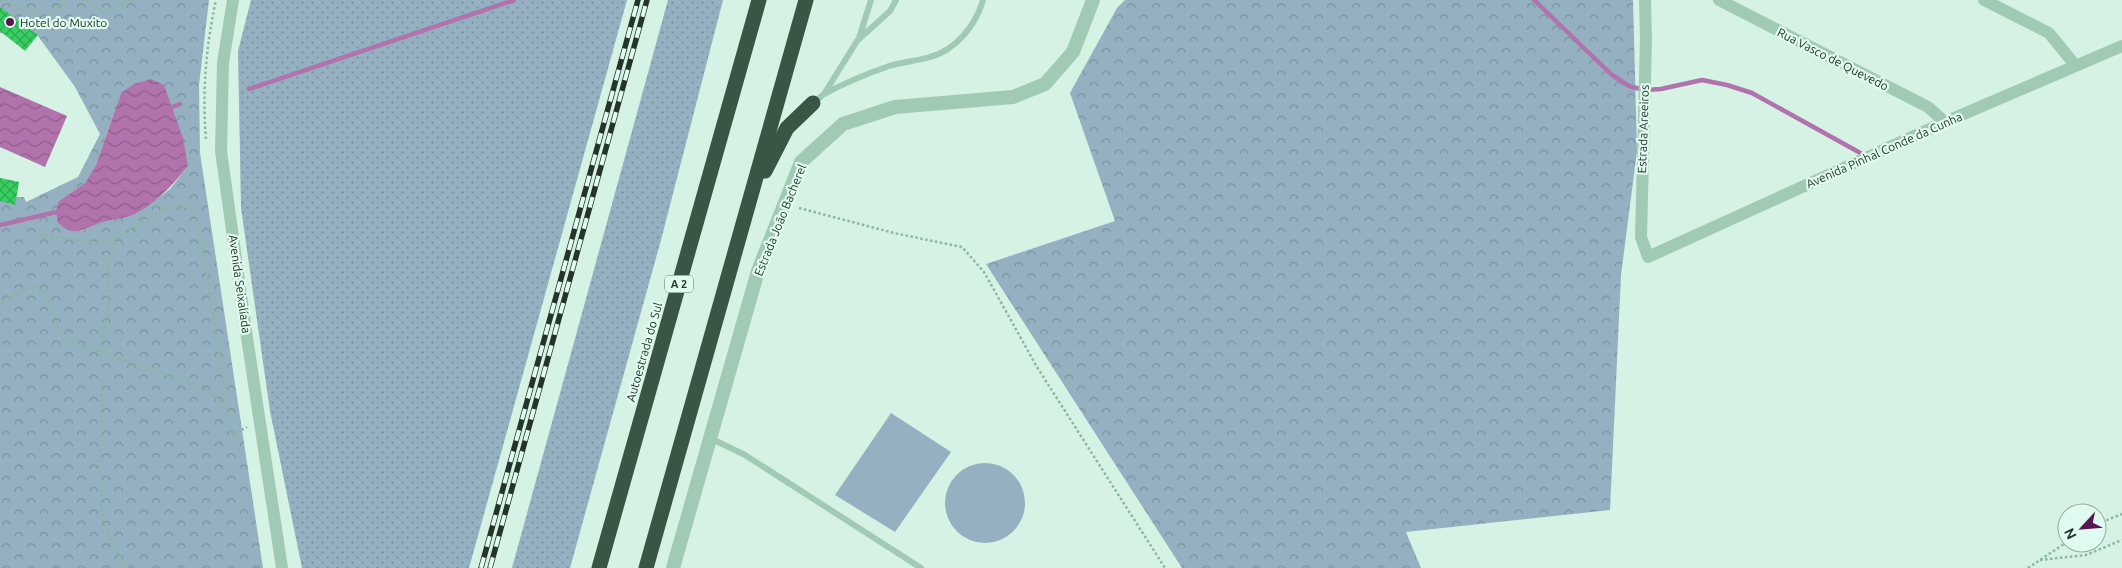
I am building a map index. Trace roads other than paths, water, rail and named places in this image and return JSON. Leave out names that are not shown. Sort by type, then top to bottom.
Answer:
[{"type":"highway","name":"Autoestrada do Sul","points":[[599,568],[759,0]]},
{"type":"highway","points":[[646,568],[806,0]]},
{"type":"highway","points":[[742,225],[768,163],[787,128],[819,98]]},
{"type":"street","name":"Avenida Seixalíada","points":[[233,0],[229,15],[223,63],[221,151],[282,568]]},
{"type":"street","name":"Estrada João Bacherel","points":[[673,568],[758,270],[801,162],[843,124],[895,107],[1013,97],[1044,84],[1073,52],[1093,0]]},
{"type":"street","name":"Estrada Areeiros","points":[[1645,0],[1646,38],[1641,237],[1648,257]]},
{"type":"street","name":"Rua Vasco de Quevedo","points":[[1719,0],[1928,108],[1945,122]]},
{"type":"street","points":[[1984,0],[2049,33],[2075,65]]},
{"type":"street","name":"Avenida Pinhal Conde da Cunha","points":[[1648,257],[1945,122],[2122,46]]},
{"type":"lane","points":[[819,98],[857,40],[871,0]]},
{"type":"lane","points":[[857,40],[890,11],[896,0]]},
{"type":"lane","points":[[819,98],[849,81],[891,66],[933,57],[963,38],[980,9],[983,0]]},
{"type":"lane","points":[[710,438],[745,455],[921,568]]},
{"type":"water","points":[[151,79],[164,85],[183,138],[188,166],[162,195],[139,212],[103,222],[80,231],[65,228],[58,223],[56,212],[59,201],[85,183],[96,165],[121,93],[134,84]]},
{"type":"water","points":[[0,87],[67,116],[45,167],[0,147]]},
{"type":"waterway","points":[[249,89],[514,0]]},
{"type":"waterway","points":[[1534,0],[1612,75],[1629,86],[1644,90],[1661,89],[1702,80],[1727,85],[1752,93],[1864,155]]},
{"type":"waterway","points":[[167,109],[180,104]]},
{"type":"waterway","points":[[0,225],[61,211]]},
{"type":"railway","points":[[481,568],[638,0]]},
{"type":"railway","points":[[490,568],[647,0]]},
{"type":"place","name":"Hotel do Muxito","points":[[10,22]]}]
